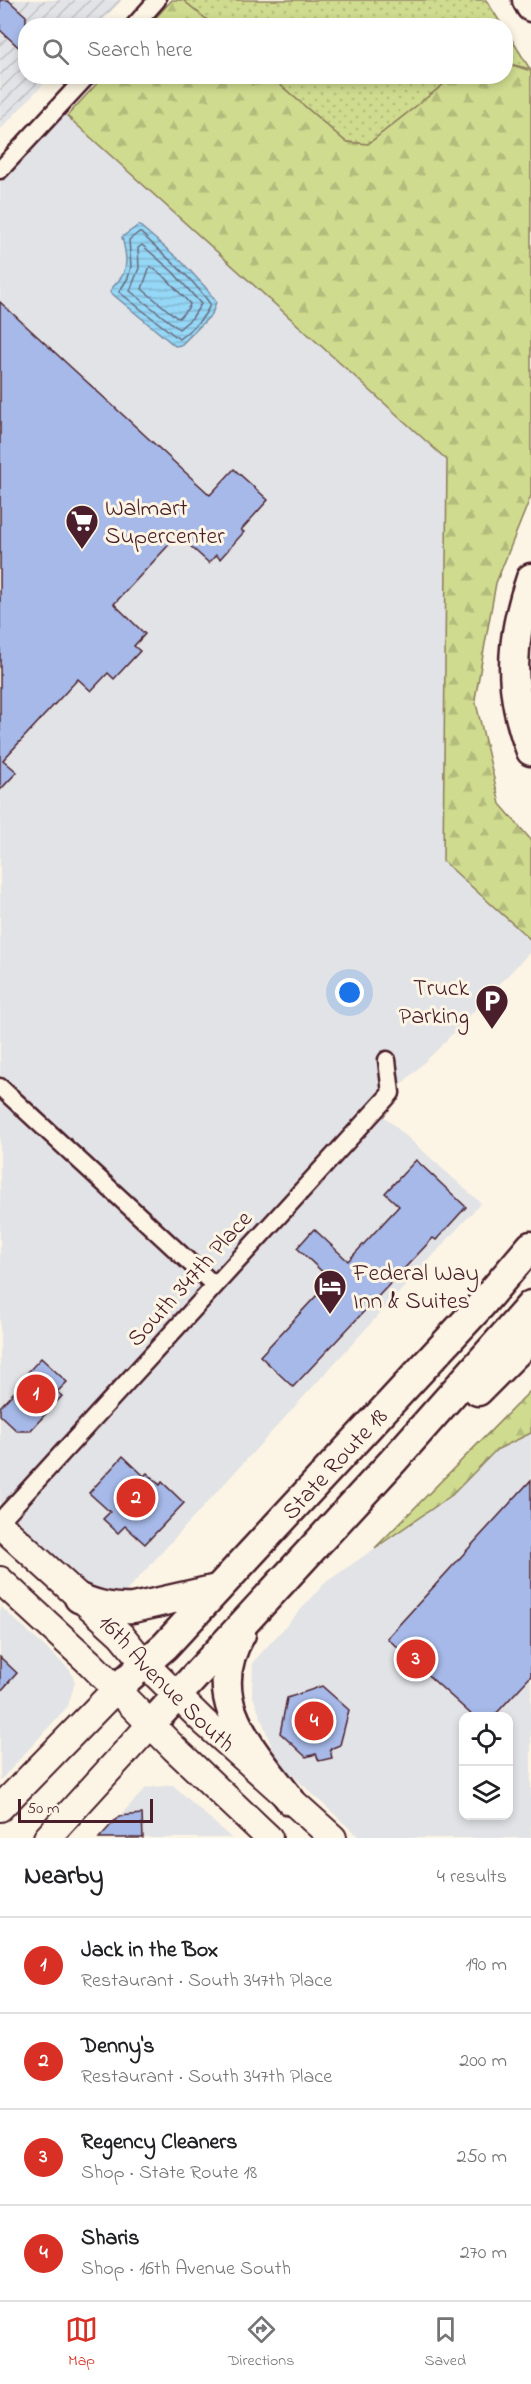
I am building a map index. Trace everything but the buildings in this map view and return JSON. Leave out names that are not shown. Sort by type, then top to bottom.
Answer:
[{"type":"highway","points":[[527,0],[531,7]]},
{"type":"highway","points":[[531,578],[517,628],[513,668],[521,725],[531,751]]},
{"type":"highway","name":"State Route 18","points":[[130,1675],[165,1646],[481,1305],[531,1246]]},
{"type":"highway","name":"State Route 18","points":[[164,1710],[393,1461],[531,1305]]},
{"type":"highway","points":[[393,1461],[475,1394],[531,1338]]},
{"type":"highway","points":[[80,1598],[95,1605],[126,1608],[217,1589]]},
{"type":"highway","points":[[257,1608],[234,1646],[228,1664],[227,1699],[233,1717],[246,1740],[291,1801]]},
{"type":"main road","name":"16th Avenue South","points":[[0,1525],[121,1635],[130,1675],[164,1710],[291,1801],[333,1838]]},
{"type":"main road","name":"16th Avenue South","points":[[0,1580],[130,1675],[164,1710],[269,1838]]},
{"type":"main road","points":[[0,1808],[130,1675]]},
{"type":"main road","points":[[46,1838],[164,1710]]},
{"type":"street","points":[[141,18],[157,0]]},
{"type":"street","points":[[0,170],[80,84]]},
{"type":"street","name":"South 347th Place","points":[[0,1521],[391,1094],[387,1060]]},
{"type":"street","points":[[0,1087],[214,1285]]},
{"type":"shaded area","points":[[0,0],[122,0],[105,18],[18,18],[18,84],[43,84],[0,130]]},
{"type":"shaded area","points":[[58,108],[447,460],[443,861],[531,940],[531,951],[438,1049],[376,1109],[481,1203],[120,1598],[94,1593],[0,1514],[0,170]]},
{"type":"shaded area","points":[[531,1433],[531,1838],[360,1838],[277,1761],[252,1694],[253,1662],[326,1582],[452,1495],[496,1450]]},
{"type":"shaded area","points":[[0,1606],[70,1670],[75,1682],[68,1706],[0,1781]]},
{"type":"shaded area","points":[[173,1785],[231,1838],[99,1838],[146,1788]]},
{"type":"green space","points":[[172,0],[183,0],[205,18],[155,18]]},
{"type":"green space","points":[[183,0],[486,0],[498,18],[205,18]]},
{"type":"green space","points":[[513,41],[530,69],[513,65]]},
{"type":"green space","points":[[513,65],[531,71],[531,496],[496,583],[475,699],[500,804],[531,840],[531,940],[443,861],[447,460],[67,116],[97,84],[279,84],[346,142],[368,144],[444,84],[513,84]]},
{"type":"green space","points":[[279,84],[444,84],[368,144],[346,142]]},
{"type":"green space","points":[[531,1390],[531,1433],[496,1450],[452,1495],[375,1548]]},
{"type":"water","points":[[139,225],[182,262],[216,302],[212,314],[181,345],[175,346],[110,292],[122,276],[125,267],[126,257],[122,237]]},
{"type":"place","name":"Walmart Supercenter","points":[[82,550]]},
{"type":"place","name":"Truck Parking","points":[[492,1030]]},
{"type":"place","name":"Federal Way Inn & Suites","points":[[330,1315]]},
{"type":"place","name":"Jack in the Box","points":[[36,1394]]},
{"type":"place","name":"Denny's","points":[[136,1498]]},
{"type":"place","name":"Regency Cleaners","points":[[416,1659]]},
{"type":"place","name":"Sharis","points":[[314,1721]]}]
